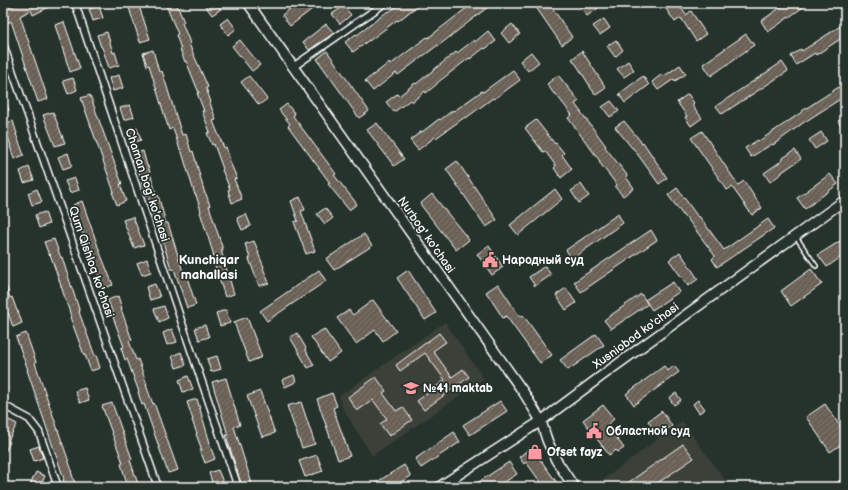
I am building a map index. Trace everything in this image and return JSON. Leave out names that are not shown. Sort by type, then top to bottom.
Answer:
[{"type":"street","name":"Chaman bog' ko'chasi","points":[[75,3],[238,487]]},
{"type":"street","name":"Nurbog' ko'chasi","points":[[248,3],[520,387],[541,421],[547,440],[556,460],[574,487]]},
{"type":"street","points":[[293,67],[385,3]]},
{"type":"street","name":"Qum Qishloq ko'chasi","points":[[3,44],[158,487]]},
{"type":"street","name":"Xusniobod ko'chasi","points":[[439,487],[541,421],[587,386],[845,200]]},
{"type":"street","points":[[3,405],[29,418],[39,432],[58,487]]},
{"type":"street","points":[[838,487],[845,482]]},
{"type":"lane","points":[[795,235],[816,266]]},
{"type":"shaded area","name":"№41 maktab","points":[[445,322],[484,379],[372,456],[342,407],[339,396]]},
{"type":"shaded area","points":[[682,421],[730,487],[595,487],[595,486]]},
{"type":"building","points":[[19,3],[57,3],[33,15],[31,10],[20,16],[48,99],[38,102],[11,21],[6,24],[3,18],[3,12]]},
{"type":"building","points":[[128,3],[138,3],[150,39],[140,42]]},
{"type":"building","points":[[165,3],[176,3],[184,22],[182,23],[190,43],[189,44],[208,87],[206,88],[216,120],[213,121],[224,148],[226,147],[229,160],[237,178],[234,179],[242,199],[232,203],[228,190],[230,189],[222,170],[223,169],[214,144],[212,145],[207,133],[210,132],[197,93],[199,93],[180,49],[176,35],[178,34]]},
{"type":"building","points":[[203,3],[216,3],[221,9],[212,15]]},
{"type":"building","points":[[297,3],[320,3],[290,26],[282,15]]},
{"type":"building","points":[[401,3],[421,3],[353,52],[345,42]]},
{"type":"building","points":[[473,3],[493,3],[438,46],[398,75],[396,73],[373,91],[365,81],[389,63],[390,65],[427,37],[428,38]]},
{"type":"building","points":[[533,3],[549,3],[572,37],[562,45]]},
{"type":"building","points":[[578,3],[594,3],[598,8],[587,16]]},
{"type":"building","points":[[662,3],[678,3],[686,15],[691,11],[706,34],[696,41],[681,18],[675,22]]},
{"type":"building","points":[[787,3],[809,3],[768,32],[761,21]]},
{"type":"building","points":[[99,6],[103,18],[93,21],[89,9]]},
{"type":"building","points":[[344,6],[351,15],[340,24],[332,14]]},
{"type":"building","points":[[228,18],[236,29],[228,35],[220,24]]},
{"type":"building","points":[[604,19],[610,28],[600,35],[593,26]]},
{"type":"building","points":[[64,22],[80,68],[70,72],[55,25]]},
{"type":"building","points":[[845,23],[845,36],[816,55],[815,53],[796,65],[791,56],[801,49],[802,51]]},
{"type":"building","points":[[326,24],[334,33],[309,50],[303,42]]},
{"type":"building","points":[[512,24],[520,34],[509,43],[501,33]]},
{"type":"building","points":[[488,31],[496,41],[470,59],[469,58],[426,93],[425,91],[412,102],[410,100],[394,112],[386,102],[397,94],[399,96],[456,52],[457,53],[474,40],[475,42]]},
{"type":"building","points":[[107,32],[113,53],[115,52],[119,65],[109,68],[97,35]]},
{"type":"building","points":[[746,34],[754,45],[711,76],[703,64]]},
{"type":"building","points":[[240,40],[260,65],[252,71],[232,46]]},
{"type":"building","points":[[616,40],[623,50],[615,57],[607,46]]},
{"type":"building","points":[[153,50],[159,72],[162,71],[182,135],[186,134],[191,152],[193,151],[223,250],[221,250],[234,294],[225,297],[212,256],[214,256],[200,212],[201,211],[181,149],[180,150],[173,128],[169,130],[149,65],[147,66],[143,53]]},
{"type":"building","points":[[327,51],[369,111],[359,118],[317,59]]},
{"type":"building","points":[[582,51],[606,88],[596,95],[572,59]]},
{"type":"building","points":[[531,52],[539,62],[528,71],[520,61]]},
{"type":"building","points":[[628,61],[634,70],[624,77],[617,69]]},
{"type":"building","points":[[782,62],[788,71],[722,114],[716,106]]},
{"type":"building","points":[[680,65],[686,74],[675,81],[674,79],[658,90],[652,82],[662,74],[664,76]]},
{"type":"building","points":[[513,70],[520,80],[494,99],[493,98],[418,150],[410,140],[439,119],[440,120],[453,110],[454,111],[482,91],[483,92]]},
{"type":"building","points":[[119,75],[123,88],[113,91],[109,78]]},
{"type":"building","points":[[558,75],[579,101],[575,104],[606,146],[605,147],[627,175],[626,177],[634,188],[623,196],[615,187],[617,185],[568,118],[572,115],[547,84]]},
{"type":"building","points":[[249,76],[267,99],[259,105],[241,82]]},
{"type":"building","points":[[643,76],[649,85],[625,103],[619,94]]},
{"type":"building","points":[[73,78],[77,90],[68,94],[63,81]]},
{"type":"building","points":[[845,83],[845,96],[803,123],[773,145],[772,144],[751,157],[745,148],[758,140],[759,141]]},
{"type":"building","points":[[688,94],[694,103],[692,105],[702,118],[691,126],[685,117],[687,116],[677,102]]},
{"type":"building","points":[[3,95],[9,110],[3,113]]},
{"type":"building","points":[[90,95],[122,184],[120,184],[126,201],[117,205],[112,192],[114,192],[81,98]]},
{"type":"building","points":[[611,101],[619,111],[610,117],[602,107]]},
{"type":"building","points":[[287,104],[295,114],[293,116],[336,174],[334,175],[357,204],[349,210],[328,184],[330,183],[288,126],[290,124],[279,110]]},
{"type":"building","points":[[130,105],[134,117],[124,120],[120,108]]},
{"type":"building","points":[[53,112],[65,143],[55,146],[43,115]]},
{"type":"building","points":[[845,117],[845,133],[838,121]]},
{"type":"building","points":[[536,120],[564,153],[562,155],[572,169],[561,178],[554,168],[556,166],[545,151],[543,152],[525,128]]},
{"type":"building","points":[[13,121],[24,155],[14,159],[3,124]]},
{"type":"building","points":[[624,121],[642,143],[643,142],[667,178],[659,184],[633,148],[615,127]]},
{"type":"building","points":[[377,123],[404,159],[394,166],[367,130]]},
{"type":"building","points":[[137,128],[141,140],[131,143],[127,131]]},
{"type":"building","points":[[702,131],[738,185],[744,181],[762,208],[752,215],[732,187],[727,190],[691,138]]},
{"type":"building","points":[[821,132],[827,141],[815,149],[809,140]]},
{"type":"building","points":[[795,150],[801,159],[770,182],[764,173]]},
{"type":"building","points":[[143,151],[166,223],[168,223],[183,272],[185,271],[196,305],[187,308],[174,269],[171,269],[158,224],[156,224],[133,154]]},
{"type":"building","points":[[68,153],[72,166],[63,169],[58,157]]},
{"type":"building","points":[[457,161],[497,220],[486,227],[446,169]]},
{"type":"building","points":[[29,167],[34,180],[24,183],[20,171]]},
{"type":"building","points":[[830,174],[838,184],[805,209],[797,198]]},
{"type":"building","points":[[75,178],[79,190],[70,193],[65,181]]},
{"type":"building","points":[[581,184],[589,196],[579,203],[571,191]]},
{"type":"building","points":[[677,188],[724,250],[768,219],[774,228],[717,267],[712,259],[715,256],[668,195]]},
{"type":"building","points":[[37,189],[42,202],[32,205],[28,193]]},
{"type":"building","points":[[555,189],[562,199],[518,235],[510,225]]},
{"type":"building","points":[[432,194],[469,240],[456,250],[420,204]]},
{"type":"building","points":[[300,197],[305,210],[301,211],[315,251],[306,254],[294,222],[298,221],[291,201]]},
{"type":"building","points":[[82,201],[113,285],[103,288],[96,271],[73,205]]},
{"type":"building","points":[[325,208],[333,218],[325,224],[317,214]]},
{"type":"building","points":[[45,212],[49,224],[39,228],[35,215]]},
{"type":"building","points":[[246,214],[251,226],[242,230],[237,218]]},
{"type":"building","points":[[618,214],[623,223],[572,259],[566,250]]},
{"type":"building","points":[[133,217],[144,245],[134,248],[123,220]]},
{"type":"building","points":[[651,230],[657,240],[581,292],[574,282]]},
{"type":"building","points":[[364,234],[372,246],[334,270],[326,259]]},
{"type":"building","points":[[54,239],[61,258],[62,257],[79,312],[100,368],[91,371],[70,317],[71,316],[50,254],[49,255],[44,242]]},
{"type":"building","points":[[254,241],[269,283],[259,286],[245,244]]},
{"type":"building","points":[[840,241],[845,248],[845,254],[827,267],[818,255]]},
{"type":"building","name":"Народный суд","points":[[489,246],[503,267],[492,275],[477,254]]},
{"type":"building","points":[[680,252],[698,279],[688,286],[669,260]]},
{"type":"building","points":[[147,259],[151,272],[142,275],[137,263]]},
{"type":"building","points":[[545,266],[551,275],[535,286],[529,277]]},
{"type":"building","points":[[811,269],[822,284],[791,306],[781,291]]},
{"type":"building","points":[[319,270],[326,281],[267,321],[260,311]]},
{"type":"building","points":[[408,270],[436,313],[425,320],[397,278]]},
{"type":"building","points":[[3,279],[22,323],[13,327],[3,303]]},
{"type":"building","points":[[673,282],[679,292],[652,310],[645,300]]},
{"type":"building","points":[[155,284],[160,297],[150,300],[146,287]]},
{"type":"building","points":[[498,284],[520,317],[523,315],[552,355],[540,363],[506,316],[503,318],[486,292]]},
{"type":"building","points":[[566,288],[576,303],[566,310],[556,295]]},
{"type":"building","points":[[641,294],[648,304],[611,329],[604,320]]},
{"type":"building","points":[[118,296],[132,340],[129,341],[136,360],[138,359],[146,385],[178,470],[168,473],[144,404],[142,405],[127,359],[125,360],[121,348],[124,347],[108,300]]},
{"type":"building","points":[[373,300],[396,331],[383,341],[375,330],[356,344],[337,318],[349,310],[353,315]]},
{"type":"building","points":[[164,306],[168,318],[159,322],[154,309]]},
{"type":"building","points":[[226,310],[230,323],[220,326],[216,313]]},
{"type":"building","points":[[247,317],[262,357],[249,362],[234,322]]},
{"type":"building","points":[[205,325],[209,337],[199,340],[195,328]]},
{"type":"building","points":[[172,329],[177,342],[167,345],[163,333]]},
{"type":"building","points":[[324,329],[341,353],[328,362],[311,337]]},
{"type":"building","points":[[26,333],[76,487],[65,487],[64,479],[16,337]]},
{"type":"building","points":[[297,333],[314,365],[308,368],[290,337]]},
{"type":"building","points":[[439,333],[446,342],[433,351],[452,377],[463,369],[469,377],[424,410],[417,401],[445,380],[425,353],[400,371],[396,365]]},
{"type":"building","points":[[596,334],[604,345],[568,370],[560,360]]},
{"type":"building","points":[[181,352],[186,365],[176,368],[172,356]]},
{"type":"building","points":[[217,356],[221,369],[211,372],[207,359]]},
{"type":"building","points":[[664,366],[668,371],[674,366],[679,372],[634,405],[626,394]]},
{"type":"building","points":[[294,375],[296,382],[285,387],[282,380]]},
{"type":"building","points":[[188,376],[193,389],[183,392],[179,380]]},
{"type":"building","points":[[376,377],[386,391],[383,393],[396,411],[403,407],[412,420],[389,436],[380,424],[387,419],[373,400],[357,411],[348,397]]},
{"type":"building","points":[[226,378],[240,425],[234,427],[253,487],[242,487],[212,382]]},
{"type":"building","points":[[85,388],[89,400],[80,403],[75,391]]},
{"type":"building","points":[[260,391],[275,433],[262,437],[247,396]]},
{"type":"building","points":[[332,393],[337,406],[333,408],[350,456],[338,460],[317,399]]},
{"type":"building","points":[[676,393],[681,400],[674,405],[669,398]]},
{"type":"building","points":[[197,399],[215,459],[205,463],[187,402]]},
{"type":"building","points":[[698,400],[705,409],[699,413],[693,404]]},
{"type":"building","points":[[500,401],[507,411],[470,435],[463,425]]},
{"type":"building","points":[[301,402],[315,444],[302,448],[287,406]]},
{"type":"building","points":[[112,403],[132,459],[130,460],[139,487],[128,487],[121,464],[123,463],[102,406]]},
{"type":"building","points":[[825,404],[845,433],[845,442],[830,452],[806,417]]},
{"type":"building","name":"Областной суд","points":[[603,405],[614,419],[607,425],[624,448],[618,452],[616,450],[609,455],[583,420]]},
{"type":"building","points":[[662,411],[672,426],[658,436],[648,421]]},
{"type":"building","points":[[7,419],[17,424],[8,441],[10,442],[3,456],[3,428]]},
{"type":"building","points":[[454,432],[460,442],[421,468],[415,459]]},
{"type":"building","points":[[683,444],[694,458],[652,487],[622,487]]},
{"type":"building","points":[[39,446],[43,458],[34,461],[30,449]]},
{"type":"building","points":[[530,448],[537,455],[560,487],[544,487],[526,462],[524,464],[519,457]]},
{"type":"building","points":[[317,455],[323,471],[305,477],[299,461]]},
{"type":"building","points":[[509,462],[517,474],[497,487],[471,487]]},
{"type":"building","points":[[404,465],[411,476],[393,487],[369,487]]},
{"type":"building","points":[[218,470],[223,482],[213,485],[209,473]]},
{"type":"building","points":[[36,472],[45,476],[40,487],[29,487]]},
{"type":"place","name":"Народный суд","points":[[490,260]]},
{"type":"place","name":"№41 maktab","points":[[411,388]]},
{"type":"place","name":"Областной суд","points":[[594,431]]},
{"type":"place","name":"Ofset fayz","points":[[535,452]]},
{"type":"district","name":"Kunchiqar mahallasi","points":[[209,268]]}]
